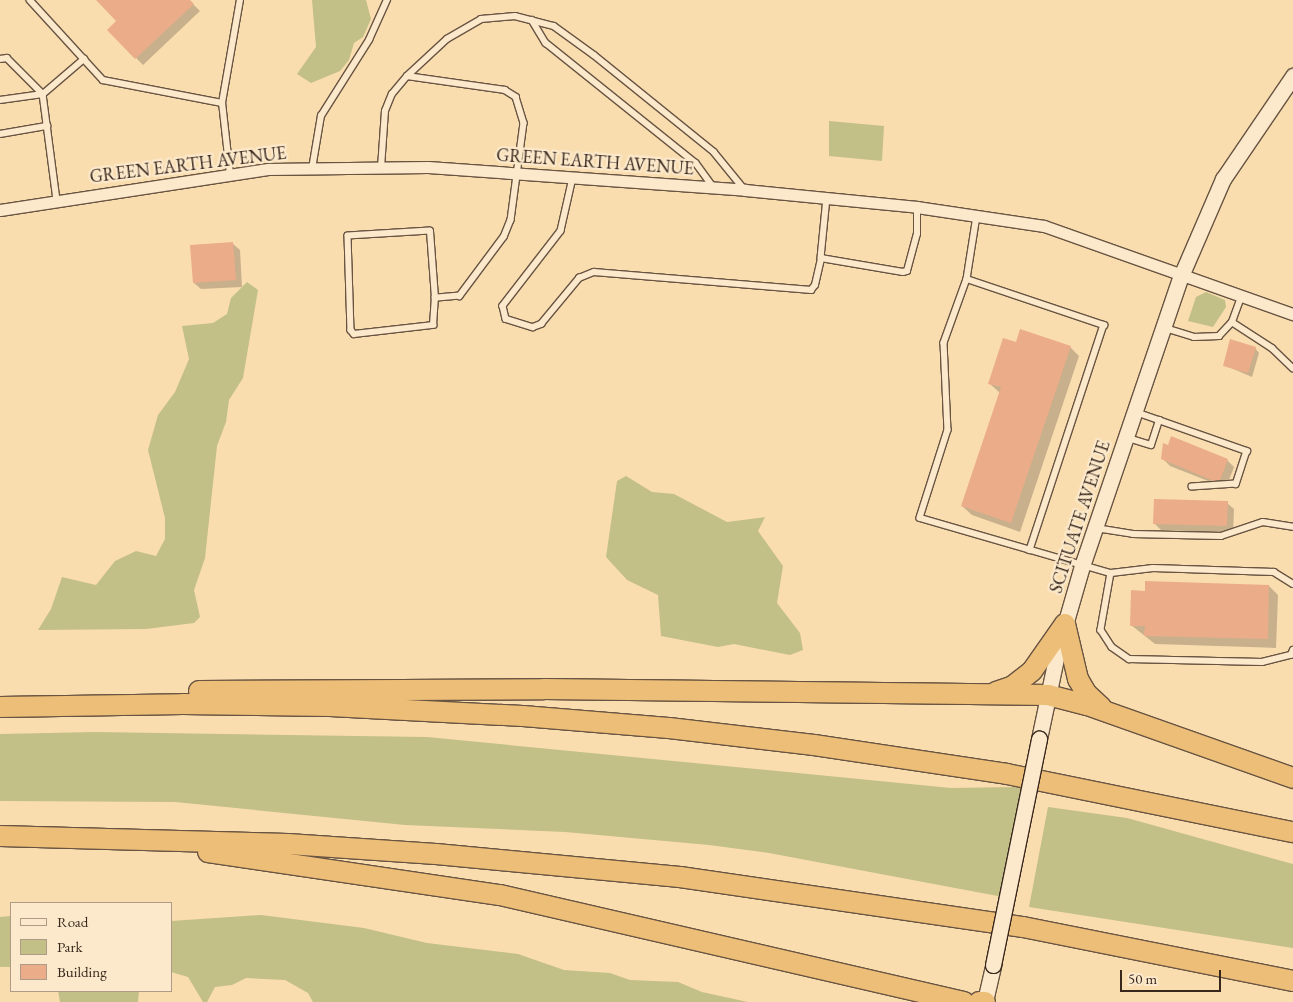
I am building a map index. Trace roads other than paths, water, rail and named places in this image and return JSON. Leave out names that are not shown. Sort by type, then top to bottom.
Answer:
[{"type":"highway","points":[[980,694],[1005,689],[1026,677],[1066,624]]},
{"type":"highway","points":[[1066,624],[1072,662],[1082,687],[1096,704],[1121,717]]},
{"type":"highway","points":[[86,705],[168,693],[302,689],[1048,696],[1121,717],[1293,778]]},
{"type":"highway","points":[[0,707],[86,705],[379,708],[669,728],[814,745],[997,772],[1293,832]]},
{"type":"highway","points":[[0,836],[140,839],[396,851],[700,880],[1023,927],[1293,981]]},
{"type":"highway","points":[[140,839],[218,853],[500,895],[964,1002]]},
{"type":"main road","name":"SCITUATE AVENUE","points":[[983,1002],[993,965],[1048,696],[1066,624],[1094,528],[1181,276],[1224,179],[1285,93],[1293,76]]},
{"type":"street","name":"GREEN EARTH AVENUE","points":[[0,210],[230,174],[312,169],[428,167],[745,190],[918,207],[1044,226],[1293,314]]},
{"type":"lane","points":[[30,0],[103,80],[222,103]]},
{"type":"lane","points":[[230,174],[222,103],[240,0]]},
{"type":"lane","points":[[312,169],[321,116],[370,40],[387,0]]},
{"type":"lane","points":[[381,168],[385,111],[392,94],[407,76],[447,39],[481,19],[515,16],[554,26],[594,55],[714,152],[745,190]]},
{"type":"lane","points":[[532,20],[546,43],[696,163],[714,188]]},
{"type":"lane","points":[[0,59],[7,58],[43,94],[57,201]]},
{"type":"lane","points":[[0,100],[43,94],[84,59]]},
{"type":"lane","points":[[407,76],[505,90],[516,97],[524,123],[516,204],[504,237],[466,291],[460,296],[435,298]]},
{"type":"lane","points":[[0,134],[47,126]]},
{"type":"lane","points":[[573,178],[561,231],[503,306],[506,320],[533,327],[541,324],[579,278],[594,272],[811,290],[815,285],[821,258],[827,198]]},
{"type":"lane","points":[[821,258],[907,271],[917,234],[918,207]]},
{"type":"lane","points":[[977,216],[967,279],[944,342],[948,430],[920,518],[1111,573],[1153,568],[1274,572],[1293,584]]},
{"type":"lane","points":[[430,231],[435,298],[433,325],[354,334],[351,330],[348,236],[430,231]]},
{"type":"lane","points":[[967,279],[1104,325],[1030,550]]},
{"type":"lane","points":[[1162,327],[1194,337],[1219,336],[1232,322],[1241,297]]},
{"type":"lane","points":[[1232,322],[1272,348],[1293,368]]},
{"type":"lane","points":[[1134,411],[1247,451],[1236,484],[1192,487]]},
{"type":"lane","points":[[1126,437],[1151,445],[1159,420]]},
{"type":"lane","points":[[1094,528],[1133,534],[1221,536],[1263,522],[1293,527]]},
{"type":"lane","points":[[1111,573],[1102,630],[1112,647],[1129,659],[1262,662],[1290,655],[1293,650]]}]
